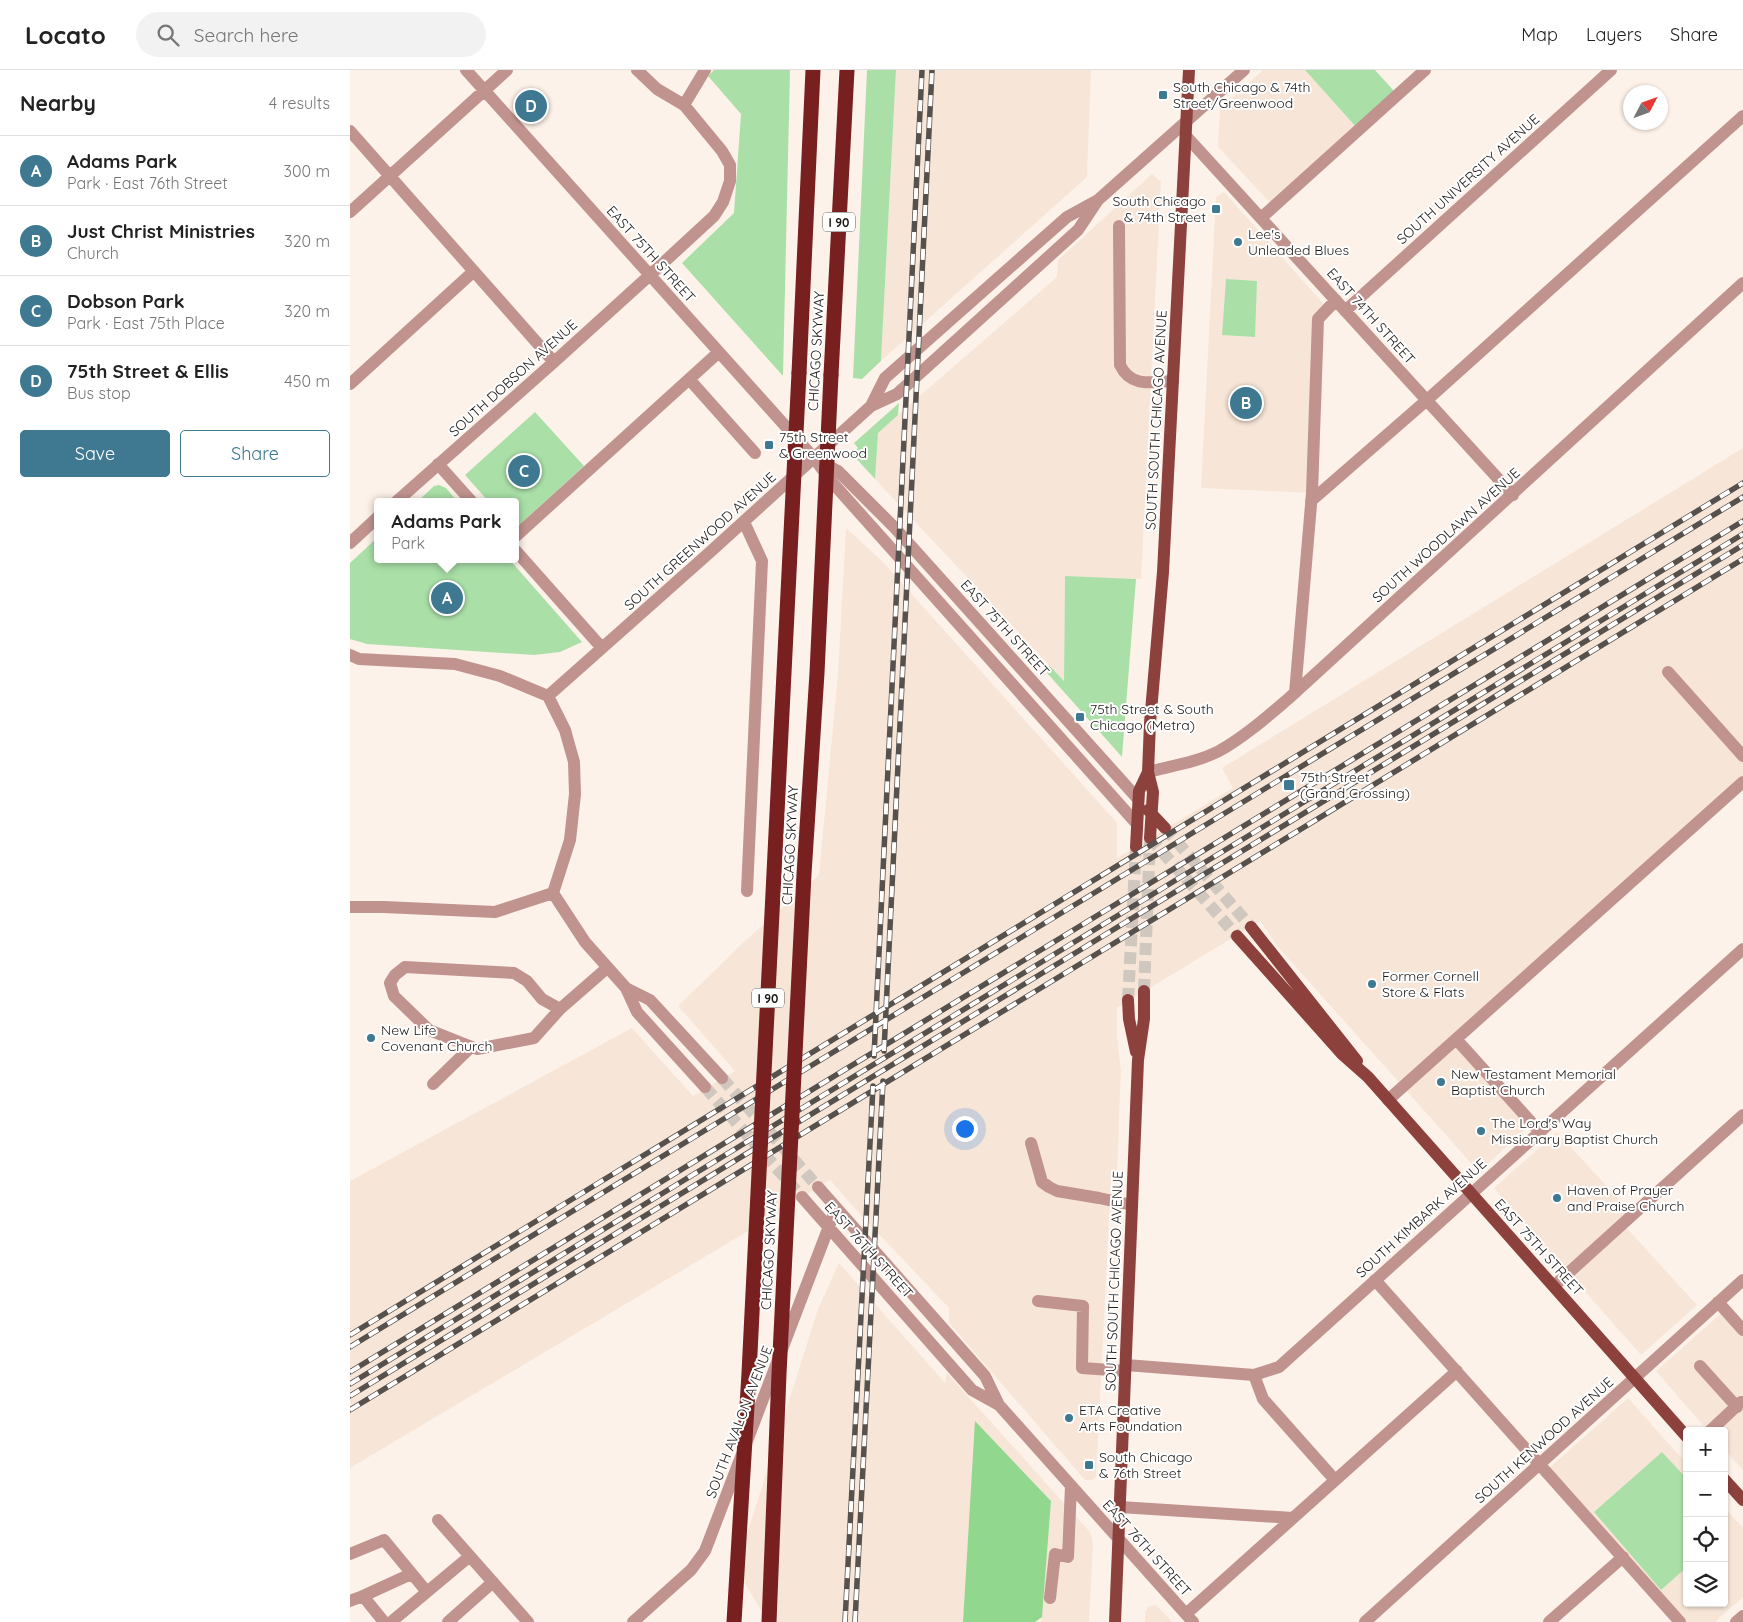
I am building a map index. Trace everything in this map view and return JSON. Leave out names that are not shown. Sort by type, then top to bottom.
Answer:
[{"type":"highway","name":"CHICAGO SKYWAY","points":[[734,1622],[753,1294],[813,70]]},
{"type":"highway","name":"CHICAGO SKYWAY","points":[[769,1622],[800,963],[817,673],[847,70]]},
{"type":"main road","name":"SOUTH SOUTH CHICAGO AVENUE","points":[[1150,838],[1153,792],[1148,772],[1150,724],[1162,572],[1189,70]]},
{"type":"main road","name":"SOUTH SOUTH CHICAGO AVENUE","points":[[1136,846],[1139,791],[1148,772]]},
{"type":"main road","name":"EAST 75TH STREET","points":[[1138,799],[1165,828]]},
{"type":"main road","name":"EAST 75TH STREET","points":[[1137,824],[1150,838]]},
{"type":"main road","name":"EAST 75TH STREET","points":[[1251,927],[1349,1049],[1368,1077],[1683,1433]]},
{"type":"main road","name":"EAST 75TH STREET","points":[[1237,936],[1342,1054],[1368,1077]]},
{"type":"main road","name":"SOUTH SOUTH CHICAGO AVENUE","points":[[1115,1622],[1138,1060],[1144,1019],[1144,991]]},
{"type":"main road","name":"SOUTH SOUTH CHICAGO AVENUE","points":[[1128,1000],[1129,1018],[1138,1060]]},
{"type":"main road","points":[[1728,1483],[1743,1500]]},
{"type":"street","name":"EAST 75TH STREET","points":[[466,70],[814,458],[831,481],[1137,824]]},
{"type":"street","points":[[350,212],[507,70]]},
{"type":"street","name":"SOUTH DOBSON AVENUE","points":[[400,498],[650,275],[714,216],[723,202],[730,181],[730,165],[722,151],[684,105],[657,89],[637,70]]},
{"type":"street","points":[[684,105],[705,70]]},
{"type":"street","name":"SOUTH GREENWOOD AVENUE","points":[[871,406],[885,378],[1067,217],[1098,200],[1244,70]]},
{"type":"street","points":[[1261,218],[1425,70]]},
{"type":"street","name":"SOUTH UNIVERSITY AVENUE","points":[[1345,310],[1611,70]]},
{"type":"street","points":[[1311,501],[1427,400],[1743,116]]},
{"type":"street","points":[[350,131],[554,362]]},
{"type":"street","name":"EAST 74TH STREET","points":[[1186,136],[1513,495]]},
{"type":"street","name":"SOUTH GREENWOOD AVENUE","points":[[548,696],[871,406],[896,394],[1078,230],[1098,200]]},
{"type":"street","points":[[1119,226],[1120,365],[1124,373],[1137,382],[1173,381]]},
{"type":"street","points":[[350,384],[474,271]]},
{"type":"street","name":"SOUTH WOODLAWN AVENUE","points":[[1148,772],[1219,751],[1256,725],[1295,693],[1743,283]]},
{"type":"street","points":[[1295,693],[1311,501],[1318,319],[1336,300]]},
{"type":"street","points":[[519,533],[719,352]]},
{"type":"street","points":[[689,379],[755,454]]},
{"type":"street","name":"EAST 75TH STREET","points":[[814,458],[838,471],[894,527],[1138,799]]},
{"type":"street","points":[[438,464],[468,498]]},
{"type":"street","points":[[350,543],[374,522]]},
{"type":"street","points":[[744,522],[762,561],[747,891]]},
{"type":"street","points":[[519,554],[602,648]]},
{"type":"street","points":[[350,655],[359,659],[455,664],[500,676],[548,696],[565,730],[574,762],[575,794],[570,840],[553,893]]},
{"type":"street","points":[[1668,672],[1743,756]]},
{"type":"street","points":[[1388,1100],[1743,782]]},
{"type":"street","points":[[350,907],[495,912],[553,893]]},
{"type":"street","points":[[553,893],[585,942],[626,988],[637,1012],[706,1087]]},
{"type":"street","name":"SOUTH KIMBARK AVENUE","points":[[1038,1302],[1083,1306],[1082,1368],[1126,1368],[1254,1375],[1279,1367],[1743,949]]},
{"type":"street","points":[[560,1009],[542,999],[527,981],[514,973],[405,967],[395,975],[390,983],[394,996],[429,1030],[476,1049],[534,1038],[560,1009],[607,968]]},
{"type":"street","points":[[626,988],[650,1000],[722,1078]]},
{"type":"street","points":[[1456,1039],[1540,1132]]},
{"type":"street","points":[[433,1084],[471,1047]]},
{"type":"street","points":[[1554,1286],[1743,1115]]},
{"type":"street","points":[[1031,1143],[1042,1182],[1049,1187],[1057,1191],[1132,1205]]},
{"type":"street","name":"EAST 76TH STREET","points":[[818,1188],[985,1376],[999,1405],[1189,1618]]},
{"type":"street","name":"EAST 76TH STREET","points":[[802,1198],[972,1390],[999,1405]]},
{"type":"street","name":"SOUTH AVALON AVENUE","points":[[633,1622],[687,1574],[705,1551],[836,1208]]},
{"type":"street","points":[[1375,1280],[1680,1622]]},
{"type":"street","name":"SOUTH KENWOOD AVENUE","points":[[1365,1622],[1743,1280]]},
{"type":"street","points":[[1718,1302],[1743,1330]]},
{"type":"street","points":[[1700,1366],[1740,1404],[1714,1427]]},
{"type":"street","points":[[1189,1618],[1293,1518],[1457,1371]]},
{"type":"street","points":[[1254,1375],[1263,1399],[1335,1480]]},
{"type":"street","points":[[1050,1598],[1055,1554],[1068,1557],[1071,1486]]},
{"type":"street","points":[[1120,1507],[1293,1518]]},
{"type":"street","points":[[438,1520],[528,1622]]},
{"type":"street","points":[[350,1554],[384,1540],[427,1592]]},
{"type":"street","points":[[391,1622],[470,1556]]},
{"type":"street","points":[[1549,1622],[1622,1556]]},
{"type":"street","points":[[350,1601],[411,1574]]},
{"type":"street","points":[[448,1622],[492,1582]]},
{"type":"street","points":[[362,1596],[384,1622]]},
{"type":"street","points":[[1736,1622],[1743,1616]]},
{"type":"shaded area","points":[[896,70],[1091,70],[1087,177],[881,361]]},
{"type":"shaded area","points":[[1263,70],[1305,70],[1358,130],[1274,207],[1218,147],[1220,109]]},
{"type":"shaded area","points":[[1152,174],[1161,182],[1141,579],[1065,577],[1064,681],[875,479],[878,432],[1057,277],[1058,260]]},
{"type":"shaded area","points":[[1223,192],[1328,309],[1318,319],[1312,493],[1201,488],[1216,197]]},
{"type":"shaded area","points":[[1743,448],[1743,780],[1456,1039],[1532,1123],[1479,1172],[1278,947],[1260,921],[1117,1008],[1117,1037],[1121,1070],[1117,1171],[1111,1178],[1096,1477],[1091,1480],[1085,1480],[949,1323],[949,1308],[830,1180],[740,1236],[350,1468],[350,1181],[632,1028],[693,1096],[735,1071],[678,1006],[747,939],[819,875],[838,674],[846,528],[883,562],[1117,823],[1117,858],[1233,788],[1222,768]]},
{"type":"shaded area","points":[[1557,1132],[1633,1215],[1623,1224],[1697,1305],[1641,1355],[1494,1188]]},
{"type":"shaded area","points":[[839,1263],[945,1383],[947,1373],[1090,1532],[1093,1545],[1089,1622],[1041,1622],[1051,1501],[976,1422],[963,1622],[768,1622],[733,1564],[742,1550],[818,1309]]},
{"type":"shaded area","points":[[1725,1310],[1743,1330],[1743,1470],[1728,1453],[1728,1427],[1705,1427],[1656,1371]]},
{"type":"shaded area","points":[[1628,1398],[1683,1460],[1683,1607],[1728,1607],[1728,1511],[1743,1528],[1743,1597],[1715,1622],[1680,1622],[1547,1470]]},
{"type":"shaded area","points":[[1156,1605],[1172,1622],[1145,1622],[1145,1612],[1149,1606]]},
{"type":"green space","points":[[714,70],[790,70],[783,376],[682,263],[734,213],[741,114],[708,76]]},
{"type":"green space","points":[[867,70],[896,70],[881,361],[862,379],[853,378]]},
{"type":"green space","points":[[1305,70],[1375,70],[1394,91],[1355,126]]},
{"type":"green space","points":[[1226,279],[1257,281],[1255,337],[1222,335]]},
{"type":"green space","points":[[899,403],[898,415],[878,433],[875,479],[852,454],[858,448],[854,443]]},
{"type":"green space","points":[[535,412],[584,466],[519,525],[519,498],[485,498],[465,475]]},
{"type":"green space","points":[[439,485],[446,488],[455,498],[421,498],[434,486]]},
{"type":"green space","points":[[374,541],[374,563],[513,563],[582,642],[560,652],[534,655],[367,644],[350,639],[350,563]]},
{"type":"green space","points":[[1065,576],[1136,579],[1122,757],[1047,673],[1049,665],[1064,681]]},
{"type":"green space","points":[[975,1421],[1051,1501],[1042,1617],[1035,1622],[963,1622]]},
{"type":"green space","points":[[1662,1452],[1683,1475],[1683,1571],[1661,1590],[1594,1512]]},
{"type":"tunnel","points":[[1165,828],[1251,927]]},
{"type":"tunnel","points":[[1150,838],[1237,936]]},
{"type":"tunnel","points":[[1144,991],[1150,838]]},
{"type":"tunnel","points":[[1128,1000],[1136,847]]},
{"type":"tunnel","points":[[722,1078],[818,1187]]},
{"type":"tunnel","points":[[705,1087],[802,1197]]},
{"type":"railway","points":[[874,1056],[922,70]]},
{"type":"railway","points":[[884,1051],[932,70]]},
{"type":"railway","points":[[350,1335],[1743,483]]},
{"type":"railway","points":[[350,1347],[1743,497]]},
{"type":"railway","points":[[350,1372],[1743,521]]},
{"type":"railway","points":[[350,1384],[1743,534]]},
{"type":"railway","points":[[350,1396],[1743,545]]},
{"type":"railway","points":[[350,1410],[1743,559]]},
{"type":"railway","points":[[855,1622],[883,1081]]},
{"type":"railway","points":[[845,1622],[873,1086]]},
{"type":"place","name":"South Chicago & 74th Street/Greenwood","points":[[1163,95]]},
{"type":"place","name":"75th Street & Ellis","points":[[531,106]]},
{"type":"place","name":"South Chicago & 74th Street","points":[[1216,209]]},
{"type":"place","name":"Lee's Unleaded Blues","points":[[1238,242]]},
{"type":"place","name":"Just Christ Ministries","points":[[1246,403]]},
{"type":"place","name":"75th Street & Greenwood","points":[[769,445]]},
{"type":"place","name":"Dobson Park","points":[[524,471]]},
{"type":"place","name":"Adams Park","points":[[447,598]]},
{"type":"place","name":"75th Street & South Chicago (Metra)","points":[[1080,717]]},
{"type":"place","name":"75th Street (Grand Crossing)","points":[[1289,785]]},
{"type":"place","name":"Former Cornell Store & Flats","points":[[1372,984]]},
{"type":"place","name":"New Life Covenant Church","points":[[371,1038]]},
{"type":"place","name":"New Testament Memorial Baptist Church","points":[[1441,1082]]},
{"type":"place","name":"The Lord's Way Missionary Baptist Church","points":[[1481,1131]]},
{"type":"place","name":"Haven of Prayer and Praise Church","points":[[1557,1198]]},
{"type":"place","name":"ETA Creative Arts Foundation","points":[[1069,1418]]},
{"type":"place","name":"South Chicago & 76th Street","points":[[1089,1465]]}]
